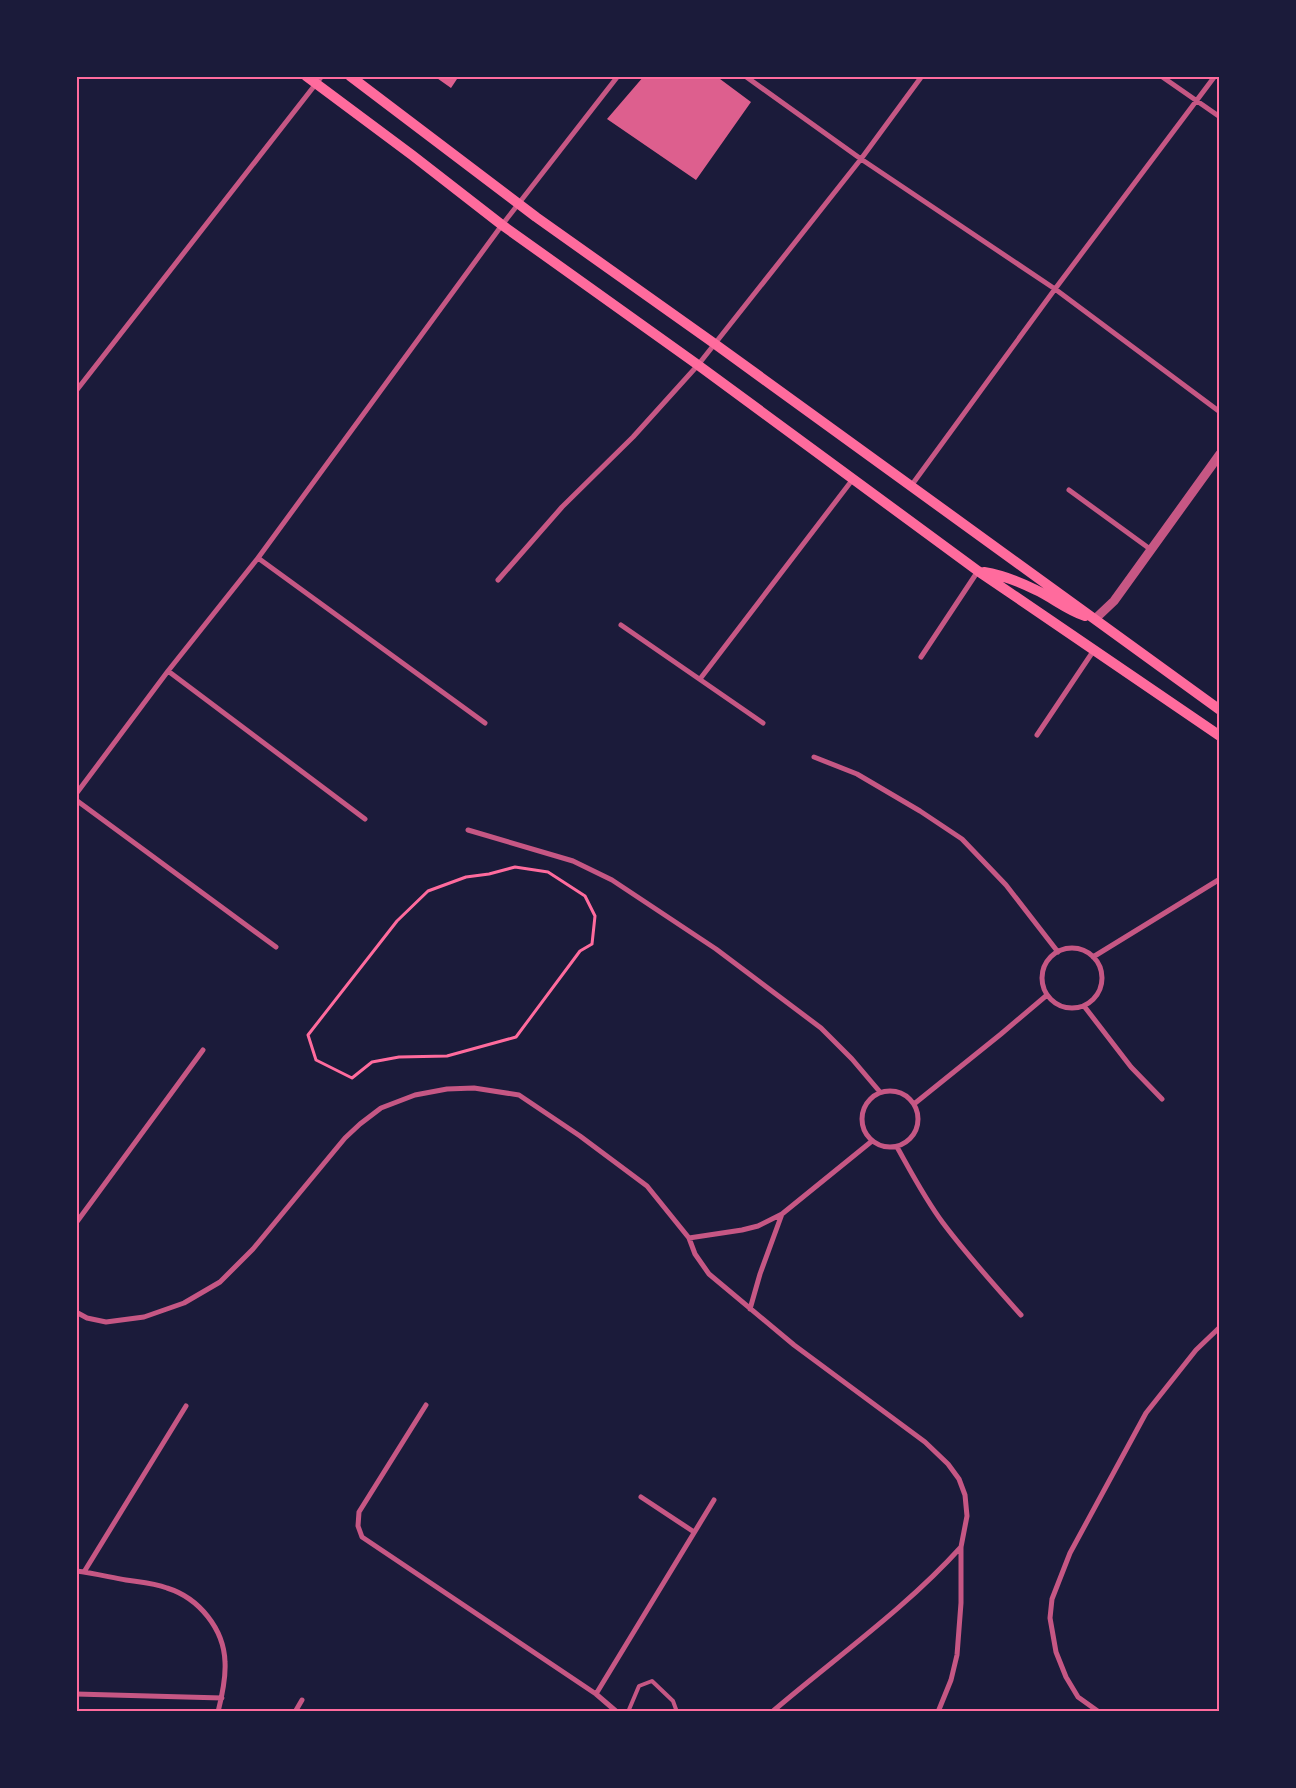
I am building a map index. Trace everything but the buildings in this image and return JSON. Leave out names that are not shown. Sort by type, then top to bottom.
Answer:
[{"type":"main road","points":[[306,76],[319,80],[502,225],[854,478],[978,571],[1220,736]]},
{"type":"main road","points":[[350,76],[518,204],[715,344],[1220,710]]},
{"type":"main road","points":[[978,571],[998,574],[1014,580],[1036,590],[1076,613],[1096,619]]},
{"type":"street","points":[[76,794],[168,671],[258,558],[502,225],[618,76]]},
{"type":"street","points":[[746,76],[861,159],[1055,289],[1220,412]]},
{"type":"street","points":[[498,580],[562,507],[633,437],[698,365],[861,159],[922,76]]},
{"type":"street","points":[[1161,76],[1220,117]]},
{"type":"street","points":[[911,486],[1055,289],[1215,76]]},
{"type":"street","points":[[76,391],[319,80]]},
{"type":"street","points":[[1096,619],[1114,601],[1220,454]]},
{"type":"street","points":[[700,679],[854,478]]},
{"type":"street","points":[[1069,490],[1150,549]]},
{"type":"street","points":[[258,558],[485,723]]},
{"type":"street","points":[[921,657],[978,571]]},
{"type":"street","points":[[621,625],[763,723]]},
{"type":"street","points":[[1037,734],[1094,650]]},
{"type":"street","points":[[168,671],[365,819]]},
{"type":"street","points":[[814,757],[858,774],[920,811],[962,840],[1006,885],[1058,952]]},
{"type":"street","points":[[76,800],[276,947]]},
{"type":"street","points":[[468,830],[573,861],[612,880],[716,949],[822,1028],[880,1092]]},
{"type":"street","points":[[1093,958],[1220,879]]},
{"type":"street","points":[[1067,949],[1086,952],[1093,958],[1099,966],[1102,978],[1100,988],[1094,998],[1084,1006],[1068,1008],[1052,1001],[1042,983],[1043,971],[1048,960],[1058,952],[1067,949]]},
{"type":"street","points":[[914,1104],[1047,995]]},
{"type":"street","points":[[1084,1006],[1131,1067],[1162,1099]]},
{"type":"street","points":[[76,1223],[203,1050]]},
{"type":"street","points":[[76,1312],[88,1318],[106,1322],[144,1317],[184,1304],[220,1282],[253,1249],[345,1138],[381,1108],[415,1094],[447,1088],[474,1088],[518,1095],[580,1136],[647,1186],[689,1238],[695,1254],[709,1274],[845,1385],[924,1442],[948,1464],[959,1479],[965,1495],[967,1516],[961,1547],[961,1603],[958,1656],[938,1712]]},
{"type":"street","points":[[880,1092],[899,1092],[908,1097],[914,1104],[918,1112],[916,1130],[905,1143],[897,1146],[879,1146],[864,1132],[861,1120],[863,1108],[870,1099],[880,1092]]},
{"type":"street","points":[[689,1238],[758,1226],[782,1214],[872,1141]]},
{"type":"street","points":[[897,1146],[942,1222],[1021,1315]]},
{"type":"street","points":[[750,1309],[760,1274],[782,1214]]},
{"type":"street","points":[[1099,1712],[1078,1697],[1066,1677],[1056,1652],[1050,1618],[1052,1599],[1070,1553],[1146,1413],[1196,1350],[1220,1327]]},
{"type":"street","points":[[426,1405],[359,1512],[358,1526],[362,1537],[596,1694],[616,1712]]},
{"type":"street","points":[[84,1572],[186,1406]]},
{"type":"street","points":[[641,1497],[694,1532]]},
{"type":"street","points":[[596,1694],[714,1500]]},
{"type":"street","points":[[772,1712],[942,1569],[961,1547]]},
{"type":"street","points":[[76,1571],[167,1588],[185,1596],[199,1606],[212,1621],[220,1636],[225,1661],[222,1698],[218,1712]]},
{"type":"street","points":[[76,1694],[222,1698]]},
{"type":"street","points":[[295,1712],[302,1700]]},
{"type":"lane","points":[[628,1712],[638,1686],[652,1681],[673,1701],[677,1712]]},
{"type":"path","points":[[515,868],[548,872],[585,896],[594,916],[592,944],[580,951],[516,1037],[447,1056],[399,1057],[372,1062],[352,1078],[316,1060],[308,1035],[397,922],[428,891],[466,877],[515,868]]}]
